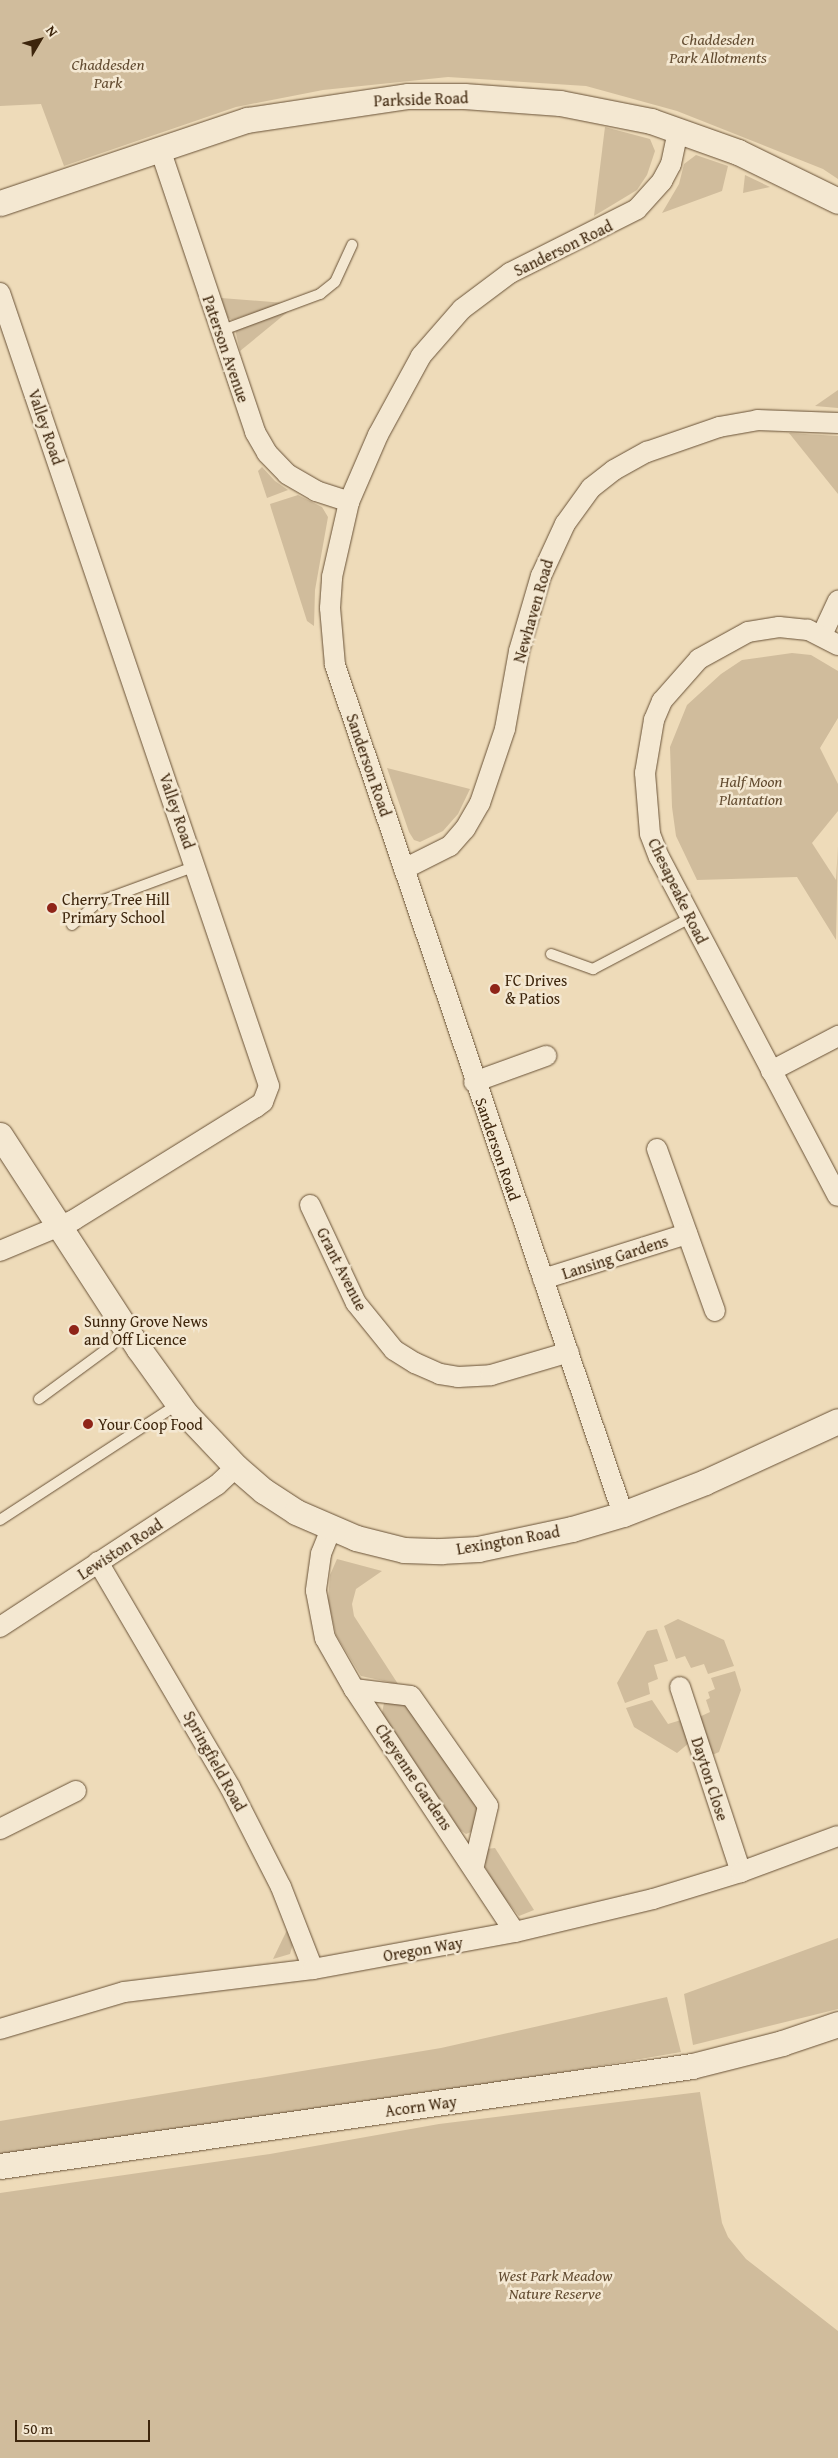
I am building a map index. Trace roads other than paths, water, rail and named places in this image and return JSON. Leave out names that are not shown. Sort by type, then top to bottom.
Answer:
[{"type":"street","name":"Parkside Road","points":[[0,203],[247,120],[408,96],[498,97],[560,103],[651,121],[770,166],[838,201]]},
{"type":"street","name":"Sanderson Road","points":[[623,1514],[544,1279],[474,1082],[335,665],[330,608],[332,577],[349,502],[378,435],[420,356],[446,324],[510,273],[637,209],[662,181],[671,164],[678,130]]},
{"type":"street","name":"Paterson Avenue","points":[[160,149],[255,432],[267,453],[296,480],[349,502]]},
{"type":"street","name":"Valley Road","points":[[0,293],[267,1077],[267,1095],[256,1107],[60,1228],[0,1251]]},
{"type":"street","name":"Newhaven Road","points":[[404,869],[439,854],[454,842],[480,803],[504,729],[519,651],[541,576],[553,545],[582,499],[607,475],[647,452],[688,436],[741,422],[794,419],[838,423]]},
{"type":"street","points":[[830,640],[838,600]]},
{"type":"street","name":"Chesapeake Road","points":[[830,640],[788,627],[748,632],[699,659],[662,701],[654,720],[645,773],[650,834],[690,918],[838,1196]]},
{"type":"street","points":[[771,1071],[838,1036]]},
{"type":"street","points":[[474,1082],[546,1056]]},
{"type":"street","name":"Lexington Road","points":[[0,1135],[126,1329],[178,1404],[236,1467],[288,1507],[331,1529],[381,1546],[441,1551],[517,1541],[623,1514],[768,1455],[838,1421]]},
{"type":"street","name":"Lansing Gardens","points":[[657,1149],[715,1311]]},
{"type":"street","name":"Grant Avenue","points":[[310,1205],[356,1303],[394,1350],[415,1363],[440,1374],[458,1377],[491,1375],[569,1352]]},
{"type":"street","name":"Lansing Gardens","points":[[544,1279],[687,1234]]},
{"type":"street","name":"Lewiston Road","points":[[0,1627],[217,1485],[236,1467]]},
{"type":"street","name":"Cheyenne Gardens","points":[[331,1529],[317,1578],[317,1606],[325,1638],[354,1689],[474,1866],[515,1932]]},
{"type":"street","name":"Springfield Road","points":[[98,1562],[230,1787],[281,1887],[313,1969]]},
{"type":"street","name":"Dayton Close","points":[[680,1687],[741,1872]]},
{"type":"street","points":[[354,1689],[411,1696],[488,1806],[474,1866]]},
{"type":"street","points":[[0,1829],[76,1791]]},
{"type":"street","name":"Oregon Way","points":[[0,2029],[124,1992],[313,1969],[515,1932],[653,1899],[741,1872],[838,1836]]},
{"type":"street","name":"Acorn Way","points":[[0,2166],[692,2066],[782,2043],[838,2024]]},
{"type":"lane","points":[[220,331],[320,294],[335,282],[352,245]]},
{"type":"lane","points":[[72,925],[98,902],[196,866]]},
{"type":"lane","points":[[551,954],[593,969],[690,918]]},
{"type":"lane","points":[[39,1400],[110,1346],[126,1329]]},
{"type":"lane","points":[[0,1520],[178,1404]]},
{"type":"place","name":"Cherry Tree Hill Primary School","points":[[52,908]]},
{"type":"place","name":"FC Drives & Patios","points":[[495,989]]},
{"type":"place","name":"Sunny Grove News and Off Licence","points":[[74,1330]]},
{"type":"place","name":"Your Coop Food","points":[[88,1424]]},
{"type":"park label","name":"Chaddesden Park Allotments","points":[[718,48]]},
{"type":"park label","name":"Chaddesden Park","points":[[108,73]]},
{"type":"park label","name":"Half Moon Plantation","points":[[751,790]]},
{"type":"park label","name":"West Park Meadow Nature Reserve","points":[[555,2284]]}]
